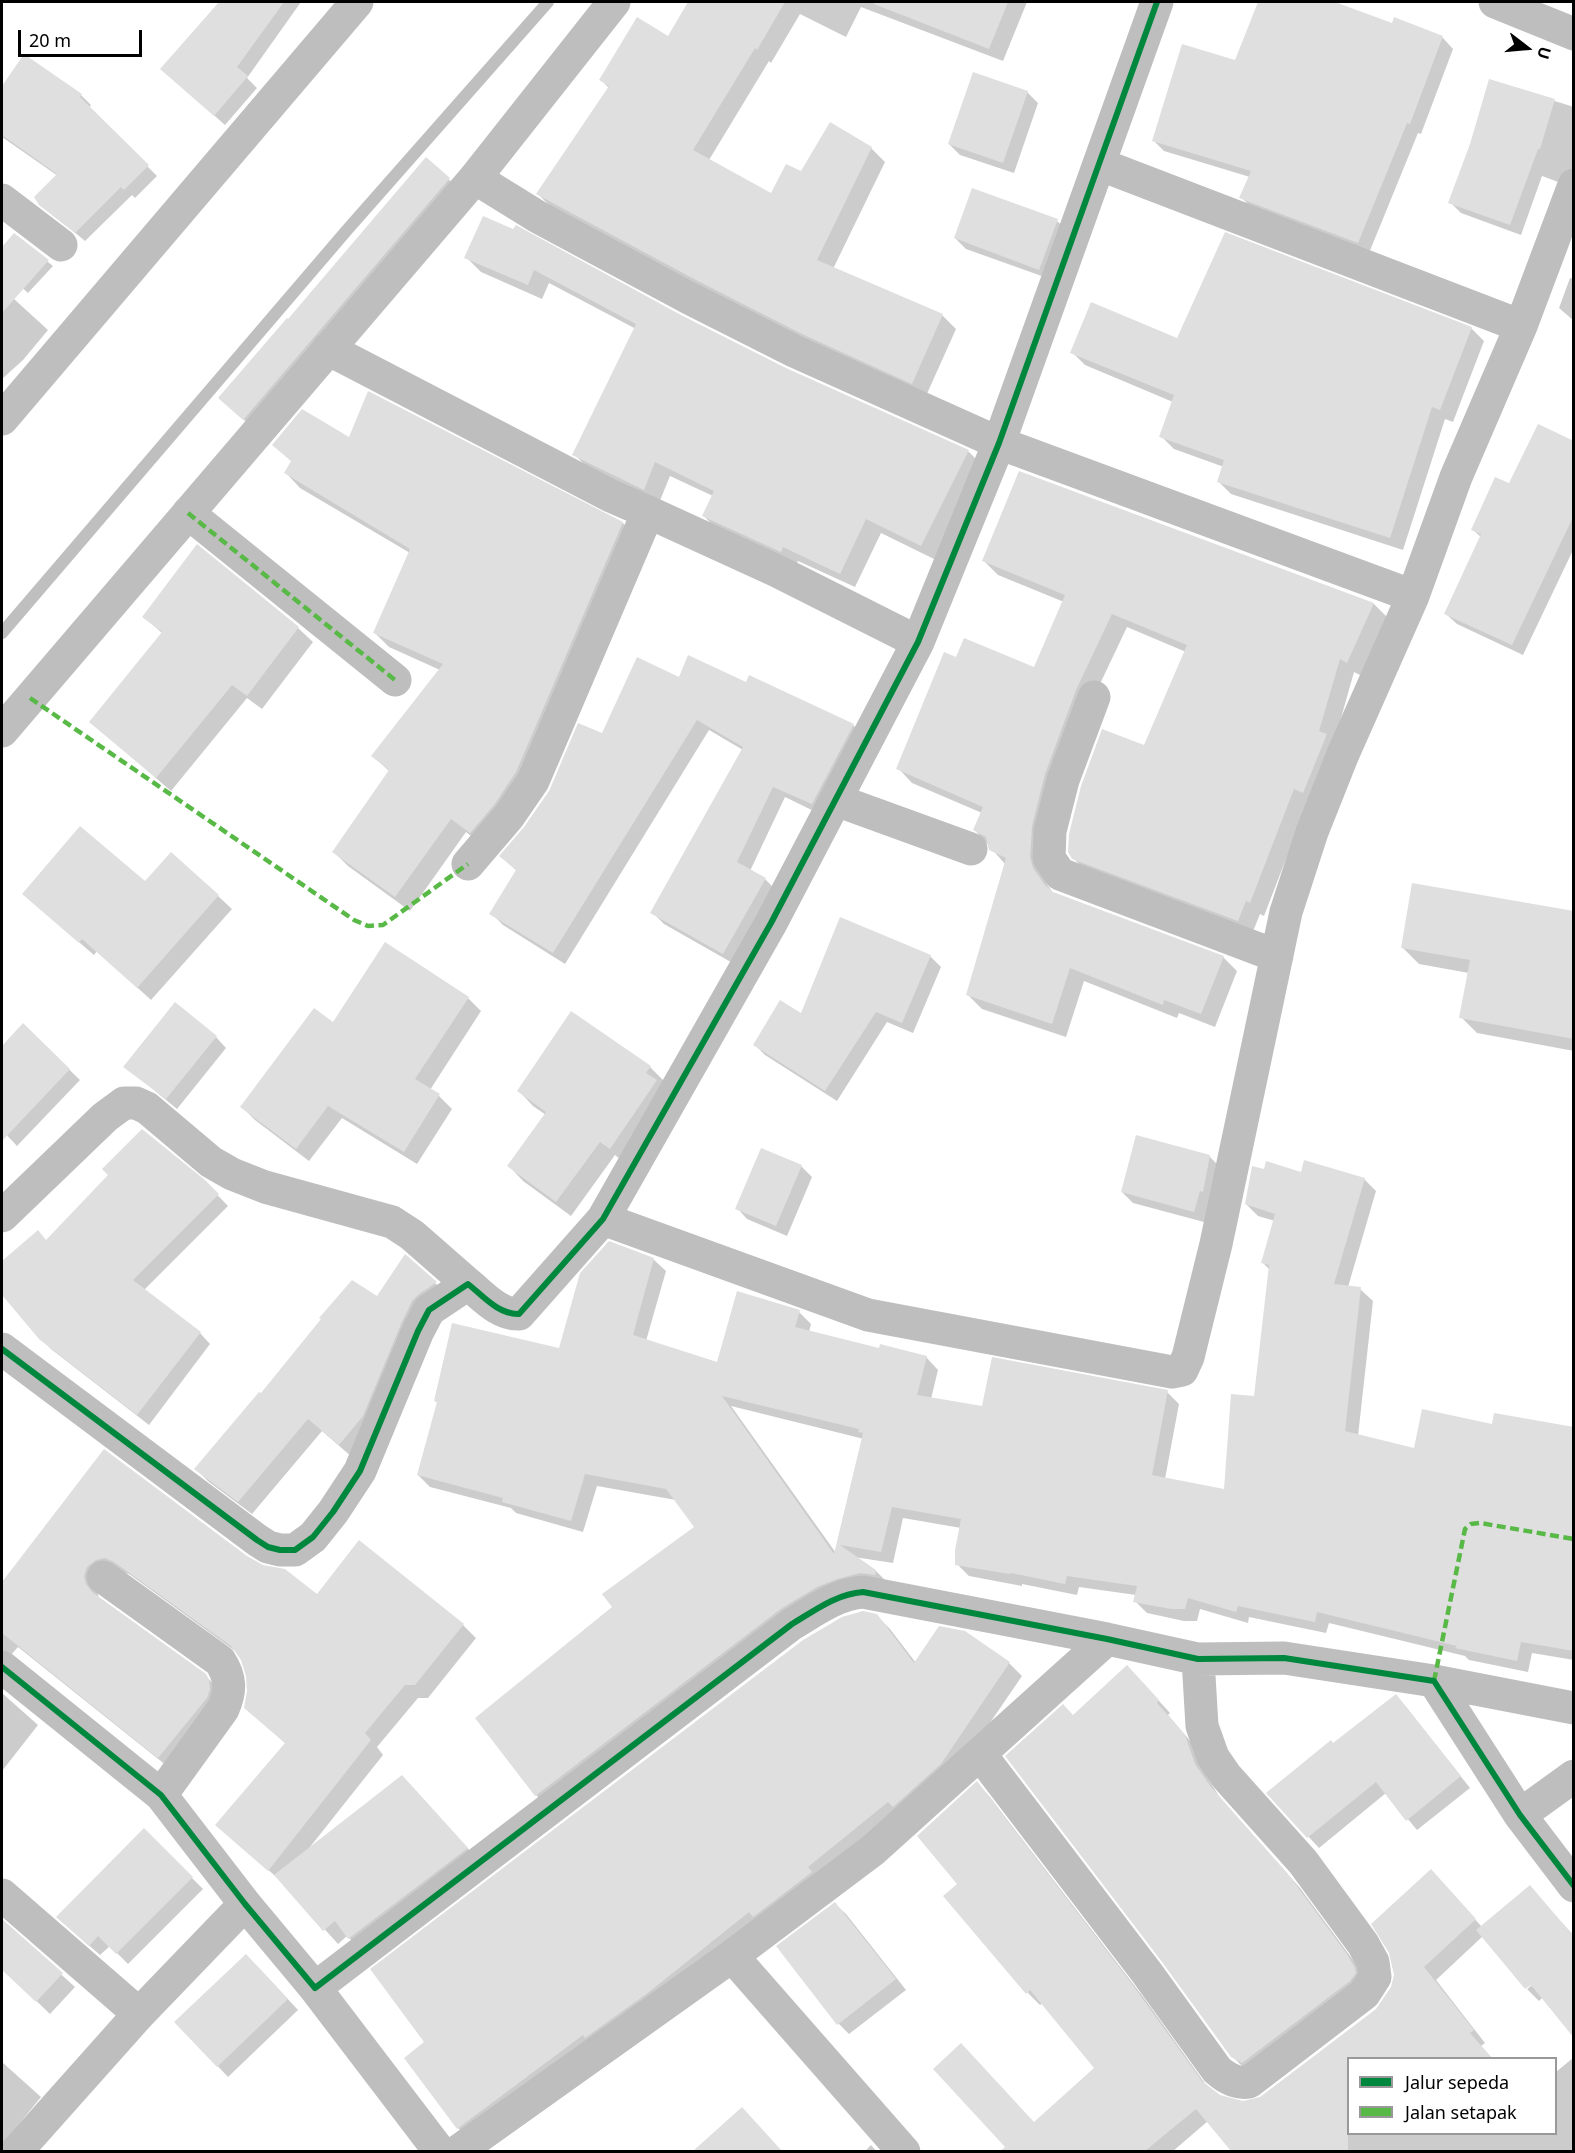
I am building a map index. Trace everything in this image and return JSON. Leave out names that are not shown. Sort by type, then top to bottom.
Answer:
[{"type":"street","points":[[2,419],[357,2]]},
{"type":"street","points":[[2,731],[475,178],[614,2]]},
{"type":"street","points":[[2,1216],[105,1117],[124,1103],[130,1102],[147,1108],[211,1162],[232,1173],[265,1187],[392,1222],[412,1235],[500,1310],[519,1314],[603,1218],[754,953],[918,642],[999,443],[1157,2]]},
{"type":"street","points":[[1495,2],[1574,34]]},
{"type":"street","points":[[1099,165],[1521,326]]},
{"type":"street","points":[[475,178],[538,217],[700,304],[794,351],[999,443],[1413,596]]},
{"type":"street","points":[[603,1218],[868,1315],[1180,1372],[1188,1357],[1216,1244],[1286,912],[1312,832],[1343,754],[1413,596],[1456,477],[1521,326],[1574,185]]},
{"type":"street","points":[[2,200],[60,244]]},
{"type":"street","points":[[328,349],[611,496],[777,571],[918,642]]},
{"type":"street","points":[[468,864],[510,816],[532,781],[648,512]]},
{"type":"street","points":[[188,513],[395,680]]},
{"type":"street","points":[[1094,697],[1063,780],[1050,831],[1049,858],[1060,874],[1277,956]]},
{"type":"street","points":[[836,800],[971,849]]},
{"type":"street","points":[[2,1349],[257,1540],[268,1547],[295,1550],[313,1537],[360,1471],[418,1331],[429,1310],[468,1284]]},
{"type":"street","points":[[103,1577],[220,1661],[227,1672],[230,1684],[228,1698],[223,1709],[161,1796]]},
{"type":"street","points":[[315,1988],[792,1624],[840,1597],[863,1592],[1198,1659],[1284,1658],[1434,1681],[1574,1708]]},
{"type":"street","points":[[457,2151],[732,1956],[873,1850],[1107,1639]]},
{"type":"street","points":[[981,1754],[1147,1973],[1217,2070],[1233,2080],[1249,2082],[1364,1994],[1375,1977],[1375,1969],[1363,1944],[1303,1862],[1226,1776],[1213,1757],[1202,1726],[1198,1659]]},
{"type":"street","points":[[2,1667],[161,1796],[245,1904],[315,1988],[440,2151]]},
{"type":"street","points":[[1434,1681],[1520,1815],[1574,1886]]},
{"type":"street","points":[[1520,1815],[1574,1776]]},
{"type":"street","points":[[2,1895],[139,2014]]},
{"type":"street","points":[[16,2151],[139,2014],[245,1904]]},
{"type":"street","points":[[732,1956],[904,2151]]},
{"type":"building","points":[[219,2],[284,2],[237,67],[248,76],[214,116],[160,69]]},
{"type":"building","points":[[688,2],[785,2],[693,150],[771,193],[786,164],[801,171],[830,122],[872,147],[817,260],[943,314],[912,384],[802,334],[536,194],[609,86],[599,80],[637,17],[668,36]]},
{"type":"building","points":[[874,2],[1008,2],[989,49],[874,4]]},
{"type":"building","points":[[1258,2],[1335,2],[1392,23],[1394,17],[1443,36],[1410,124],[1407,123],[1358,243],[1239,198],[1251,171],[1152,141],[1182,44],[1235,60]]},
{"type":"building","points":[[24,54],[82,94],[80,97],[149,165],[124,190],[121,187],[75,233],[39,205],[34,197],[57,174],[2,135],[2,86]]},
{"type":"building","points":[[973,72],[1028,91],[1003,163],[948,144]]},
{"type":"building","points":[[1489,79],[1555,99],[1540,149],[1538,149],[1510,225],[1448,203],[1470,144]]},
{"type":"building","points":[[426,157],[450,178],[243,420],[218,398]]},
{"type":"building","points":[[972,188],[1058,219],[1039,270],[954,238]]},
{"type":"building","points":[[483,216],[513,229],[516,225],[681,315],[786,368],[969,450],[921,546],[866,519],[840,574],[783,547],[781,552],[702,516],[714,491],[655,462],[644,490],[572,455],[636,324],[534,270],[528,285],[464,258]]},
{"type":"building","points":[[1225,232],[1472,327],[1440,410],[1432,407],[1390,538],[1217,482],[1224,460],[1159,437],[1174,395],[1070,353],[1091,302],[1177,338]]},
{"type":"building","points":[[14,233],[49,260],[2,313],[2,247]]},
{"type":"building","points":[[368,391],[623,522],[516,772],[494,805],[470,833],[451,819],[395,897],[332,852],[389,770],[371,756],[443,664],[373,633],[410,549],[284,473],[291,461],[272,445],[302,409],[349,437]]},
{"type":"building","points":[[1538,424],[1574,441],[1574,515],[1512,645],[1444,614],[1481,534],[1471,530],[1495,477],[1509,483]]},
{"type":"building","points":[[1019,471],[1374,603],[1347,663],[1340,659],[1319,731],[1327,734],[1303,793],[1294,789],[1250,903],[1246,901],[1238,921],[1072,859],[1068,852],[1069,834],[1081,786],[1102,729],[1144,745],[1187,645],[1112,614],[1076,690],[1045,774],[1032,826],[1030,857],[1033,868],[1053,892],[1224,956],[1201,1014],[1164,1000],[1163,1005],[1070,968],[1052,1024],[966,995],[1006,858],[989,850],[986,837],[973,830],[983,807],[896,769],[944,652],[956,657],[964,638],[1034,667],[1065,595],[982,561]]},
{"type":"building","points":[[197,544],[299,627],[247,696],[232,685],[156,778],[89,722],[162,632],[142,617]]},
{"type":"building","points":[[688,655],[746,682],[749,675],[854,724],[812,804],[773,787],[737,862],[766,878],[723,954],[650,913],[743,747],[697,720],[553,953],[489,914],[516,870],[499,856],[524,827],[549,791],[578,723],[602,733],[637,657],[679,677]]},
{"type":"building","points":[[80,826],[145,881],[171,852],[219,895],[137,988],[82,939],[79,943],[22,894]]},
{"type":"building","points":[[1412,883],[1574,911],[1574,1039],[1459,1018],[1470,960],[1401,948]]},
{"type":"building","points":[[840,917],[931,955],[902,1023],[876,1012],[825,1091],[753,1045],[780,1000],[801,1013]]},
{"type":"building","points":[[385,942],[469,997],[415,1079],[440,1094],[404,1152],[328,1106],[296,1149],[240,1107],[314,1008],[333,1022]]},
{"type":"building","points":[[175,1002],[217,1036],[166,1099],[123,1067]]},
{"type":"building","points":[[571,1011],[651,1066],[646,1073],[657,1080],[610,1149],[600,1142],[556,1202],[507,1166],[546,1112],[517,1091]]},
{"type":"building","points":[[23,1023],[70,1069],[2,1141],[2,1046]]},
{"type":"building","points":[[142,1129],[219,1194],[133,1280],[201,1332],[137,1415],[39,1339],[2,1295],[2,1261],[38,1230],[46,1240],[108,1175],[102,1169]]},
{"type":"building","points":[[1136,1135],[1210,1155],[1203,1192],[1200,1191],[1194,1212],[1121,1192]]},
{"type":"building","points":[[761,1148],[802,1165],[776,1226],[735,1209]]},
{"type":"building","points":[[1304,1160],[1365,1178],[1334,1284],[1361,1287],[1345,1431],[1414,1448],[1422,1409],[1492,1424],[1494,1413],[1574,1427],[1574,1651],[1521,1642],[1517,1661],[1455,1648],[1457,1646],[1317,1612],[1315,1622],[1238,1606],[1236,1612],[1188,1598],[1185,1609],[1171,1609],[1133,1602],[1137,1586],[1067,1576],[1065,1584],[955,1565],[955,1550],[961,1519],[892,1507],[881,1552],[840,1545],[876,1570],[875,1575],[860,1573],[837,1579],[817,1587],[782,1608],[535,1796],[475,1718],[612,1607],[602,1594],[694,1527],[666,1489],[585,1474],[571,1521],[502,1502],[503,1498],[417,1475],[437,1402],[434,1401],[452,1323],[559,1348],[580,1273],[609,1241],[654,1258],[633,1335],[717,1362],[737,1291],[800,1310],[795,1327],[879,1348],[880,1344],[927,1356],[917,1395],[982,1406],[992,1357],[1168,1390],[1152,1475],[1224,1489],[1231,1394],[1254,1396],[1269,1265],[1261,1263],[1275,1214],[1245,1204],[1252,1166],[1264,1169],[1266,1161],[1301,1172]],"holes":[[[722,1396],[859,1429],[858,1432],[863,1433],[834,1554]]]},
{"type":"building","points":[[405,1254],[437,1282],[412,1301],[363,1416],[339,1445],[308,1419],[238,1502],[194,1469],[259,1392],[261,1393],[321,1319],[319,1318],[352,1280],[377,1296]]},
{"type":"building","points":[[104,1449],[247,1556],[263,1565],[285,1569],[317,1594],[359,1540],[464,1624],[415,1685],[405,1685],[365,1733],[371,1740],[268,1871],[215,1825],[285,1743],[244,1708],[247,1691],[246,1676],[241,1660],[231,1646],[114,1562],[105,1558],[96,1560],[87,1567],[84,1576],[92,1592],[206,1674],[209,1680],[210,1689],[207,1698],[158,1758],[2,1633],[2,1582]]},
{"type":"building","points":[[863,1611],[877,1614],[914,1663],[939,1626],[965,1631],[1010,1662],[941,1764],[893,1807],[888,1802],[808,1867],[812,1872],[753,1917],[749,1912],[649,1992],[585,2038],[583,2035],[457,2129],[404,2058],[424,2042],[370,1969],[803,1640],[842,1617]]},
{"type":"building","points":[[1127,1665],[1159,1700],[1157,1703],[1185,1735],[1195,1764],[1211,1787],[1288,1874],[1355,1968],[1356,1973],[1350,1981],[1242,2063],[1231,2057],[1162,1962],[1005,1756],[1063,1704],[1073,1715]]},
{"type":"building","points":[[1396,1694],[1461,1776],[1406,1821],[1376,1782],[1307,1838],[1266,1793],[1331,1740],[1333,1743]]},
{"type":"building","points":[[402,1775],[468,1848],[348,1939],[335,1921],[323,1931],[274,1875]]},
{"type":"building","points":[[977,1781],[1132,1984],[1202,2081],[1220,2095],[1243,2101],[1260,2097],[1376,2009],[1391,1987],[1394,1975],[1389,1953],[1371,1924],[1431,1869],[1476,1919],[1424,1967],[1474,2030],[1470,2033],[1491,2057],[1347,2057],[1348,2151],[1231,2151],[1196,2109],[1145,2151],[1000,2151],[1005,2147],[933,2069],[961,2043],[1034,2122],[1094,2068],[1030,1990],[1026,1994],[943,1896],[957,1884],[917,1836]]},
{"type":"building","points":[[144,1828],[193,1877],[116,1954],[98,1936],[89,1946],[56,1917]]},
{"type":"building","points":[[1530,1885],[1574,1937],[1574,2038],[1531,1985],[1525,1989],[1476,1930]]},
{"type":"building","points":[[835,1902],[896,1979],[837,2025],[776,1946]]},
{"type":"building","points":[[2,1919],[63,1973],[36,2002],[2,1970]]},
{"type":"building","points":[[246,1954],[288,1999],[217,2067],[174,2022]]},
{"type":"building","points":[[742,2107],[782,2151],[693,2151]]},
{"type":"waterway","points":[[2,633],[347,230],[548,2]]},
{"type":"marked path","points":[[188,513],[395,680]]},
{"type":"marked path","points":[[30,698],[354,920],[368,926],[383,925],[468,864]]},
{"type":"marked path","points":[[1434,1681],[1465,1529],[1471,1524],[1480,1523],[1574,1539]]},
{"type":"cycle path","points":[[2,1349],[257,1540],[268,1547],[295,1550],[313,1537],[360,1471],[418,1331],[429,1310],[468,1284],[498,1308],[519,1314],[603,1219],[771,923],[918,642],[999,443],[1157,2]]},
{"type":"cycle path","points":[[2,1667],[161,1795],[245,1904],[315,1988],[792,1624],[834,1600],[863,1592],[1198,1659],[1284,1658],[1434,1681],[1520,1815],[1574,1886]]}]
